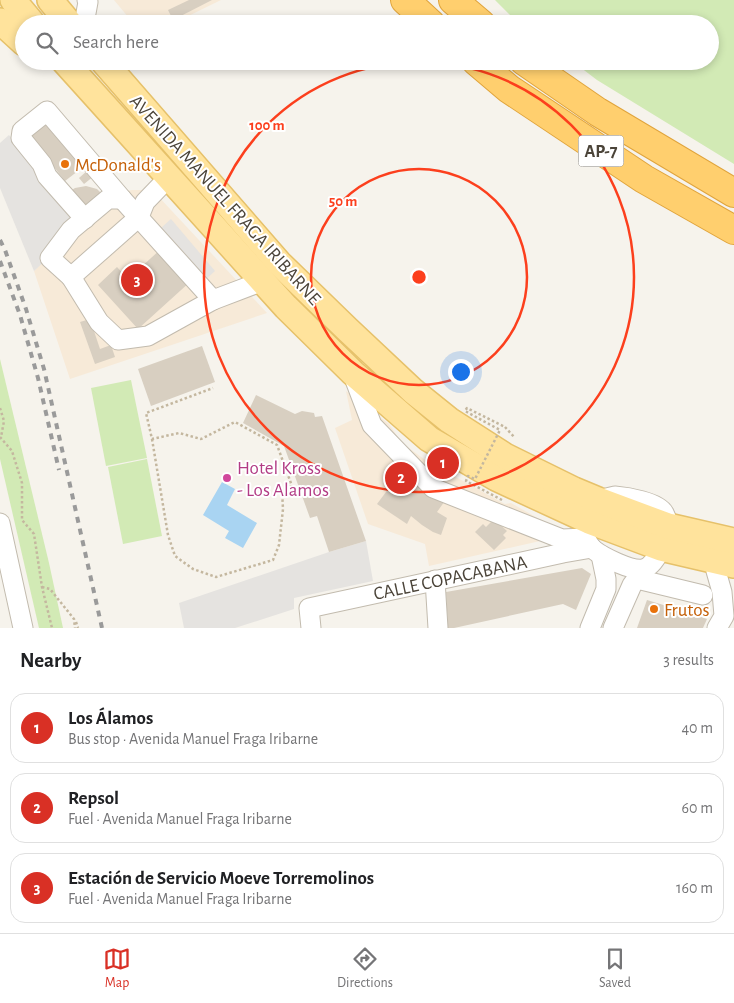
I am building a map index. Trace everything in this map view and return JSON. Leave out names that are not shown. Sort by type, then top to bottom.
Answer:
[{"type":"highway","points":[[404,0],[421,15]]},
{"type":"highway","points":[[453,0],[470,15]]},
{"type":"highway","name":"AP-7","points":[[487,70],[509,89],[644,180],[734,230]]},
{"type":"highway","name":"AP-7","points":[[537,70],[598,112],[734,193]]},
{"type":"main road","points":[[13,0],[26,15]]},
{"type":"main road","points":[[50,0],[62,15]]},
{"type":"main road","points":[[0,21],[15,35]]},
{"type":"main road","name":"AVENIDA MANUEL FRAGA IRIBARNE","points":[[72,70],[286,306],[353,373],[429,439],[496,478],[567,499]]},
{"type":"main road","name":"AVENIDA MANUEL FRAGA IRIBARNE","points":[[111,70],[279,263],[413,391],[449,420],[567,499],[597,526],[664,528]]},
{"type":"main road","points":[[567,499],[597,526]]},
{"type":"main road","points":[[664,528],[734,535]]},
{"type":"main road","points":[[664,528],[734,540]]},
{"type":"main road","points":[[664,528],[690,555],[728,571]]},
{"type":"street","points":[[86,15],[88,0]]},
{"type":"street","points":[[85,219],[48,176],[42,164],[21,138],[22,131],[47,111],[122,199],[213,300]]},
{"type":"street","points":[[71,277],[139,218],[146,202],[169,177]]},
{"type":"street","points":[[122,199],[108,199],[71,230],[50,258],[71,277],[100,322],[118,340],[148,336],[213,300],[263,281]]},
{"type":"street","points":[[353,373],[372,425],[433,488],[562,539],[597,526]]},
{"type":"street","points":[[0,523],[23,628]]},
{"type":"street","points":[[590,628],[606,589],[597,526]]},
{"type":"street","points":[[597,526],[613,561],[630,567],[636,580]]},
{"type":"street","name":"CALLE COPACABANA","points":[[311,628],[309,608],[563,553],[597,526]]},
{"type":"street","points":[[613,628],[636,580],[653,563],[664,528]]},
{"type":"street","points":[[722,626],[724,616],[722,592],[728,571]]},
{"type":"street","points":[[606,579],[620,578],[626,582],[636,580],[703,595]]},
{"type":"street","points":[[435,580],[438,628]]},
{"type":"path","points":[[152,439],[179,433],[201,439],[235,422],[277,446],[292,486],[282,491],[283,509],[279,545],[273,560],[216,577],[193,569],[175,556],[168,535],[146,413],[213,388]]},
{"type":"path","points":[[0,408],[4,421],[0,437],[12,451],[22,483],[22,520],[34,534],[42,587],[52,628]]},
{"type":"path","points":[[502,500],[466,481],[468,476],[475,479],[500,430],[465,411],[467,408],[505,427],[518,442]]},
{"type":"path","points":[[42,587],[50,589],[74,619],[77,628]]},
{"type":"shaded area","points":[[114,0],[221,0],[190,15],[126,15]]},
{"type":"shaded area","points":[[9,135],[84,225],[34,271],[0,188],[0,143]]},
{"type":"shaded area","points":[[146,190],[157,195],[267,313],[70,379],[34,271],[54,251],[122,192]]},
{"type":"shaded area","points":[[171,219],[215,271],[205,280],[161,228]]},
{"type":"shaded area","points":[[346,391],[389,424],[402,443],[451,479],[454,476],[505,504],[511,503],[550,525],[549,539],[429,566],[425,544],[368,524],[335,428],[352,420]]},
{"type":"shaded area","points":[[366,541],[373,581],[294,598],[294,609],[235,628],[184,628],[179,603]]},
{"type":"green space","points":[[495,0],[734,0],[734,164],[584,70],[719,70],[719,15],[510,15]]},
{"type":"green space","points":[[0,359],[63,628],[39,628],[0,459]]},
{"type":"green space","points":[[131,380],[147,458],[106,466],[91,388]]},
{"type":"green space","points":[[147,459],[162,536],[123,544],[108,467]]},
{"type":"water","points":[[222,482],[235,489],[227,505],[257,523],[243,548],[225,538],[229,531],[203,515]]},
{"type":"building","points":[[189,0],[212,0],[183,15],[170,15],[168,10]]},
{"type":"building","points":[[49,116],[87,164],[65,181],[27,133]]},
{"type":"building","points":[[88,170],[94,176],[84,184],[79,178]]},
{"type":"building","points":[[86,186],[97,189],[103,195],[85,210],[69,192],[75,188]]},
{"type":"building","points":[[162,248],[191,281],[138,329],[98,285],[117,267],[128,279]]},
{"type":"building","points":[[90,319],[100,349],[111,345],[115,357],[95,364],[80,322]]},
{"type":"building","points":[[202,346],[215,382],[151,406],[138,369]]},
{"type":"building","points":[[256,395],[295,414],[302,411],[314,413],[315,417],[322,416],[366,541],[329,552],[317,516],[310,518],[284,446],[243,423]]},
{"type":"building","points":[[423,469],[452,491],[437,512],[447,518],[441,535],[433,532],[411,516],[407,524],[377,504],[392,484],[405,494]]},
{"type":"building","points":[[494,519],[507,531],[503,535],[506,538],[494,550],[475,532],[483,524],[486,527]]},
{"type":"building","points":[[582,568],[591,574],[576,610],[563,604],[448,628],[446,592]]},
{"type":"building","points":[[647,600],[707,619],[703,628],[637,628]]},
{"type":"railway","points":[[0,240],[26,309],[44,369],[102,628]]},
{"type":"railway","points":[[0,261],[20,315],[38,378],[59,470]]},
{"type":"place","name":"McDonald's","points":[[65,164]]},
{"type":"place","name":"Estación de Servicio Moeve Torremolinos","points":[[137,280]]},
{"type":"place","name":"Los Álamos","points":[[443,463]]},
{"type":"place","name":"Hotel Kross - Los Alamos","points":[[227,478]]},
{"type":"place","name":"Repsol","points":[[401,478]]},
{"type":"place","name":"Frutos","points":[[654,609]]}]
